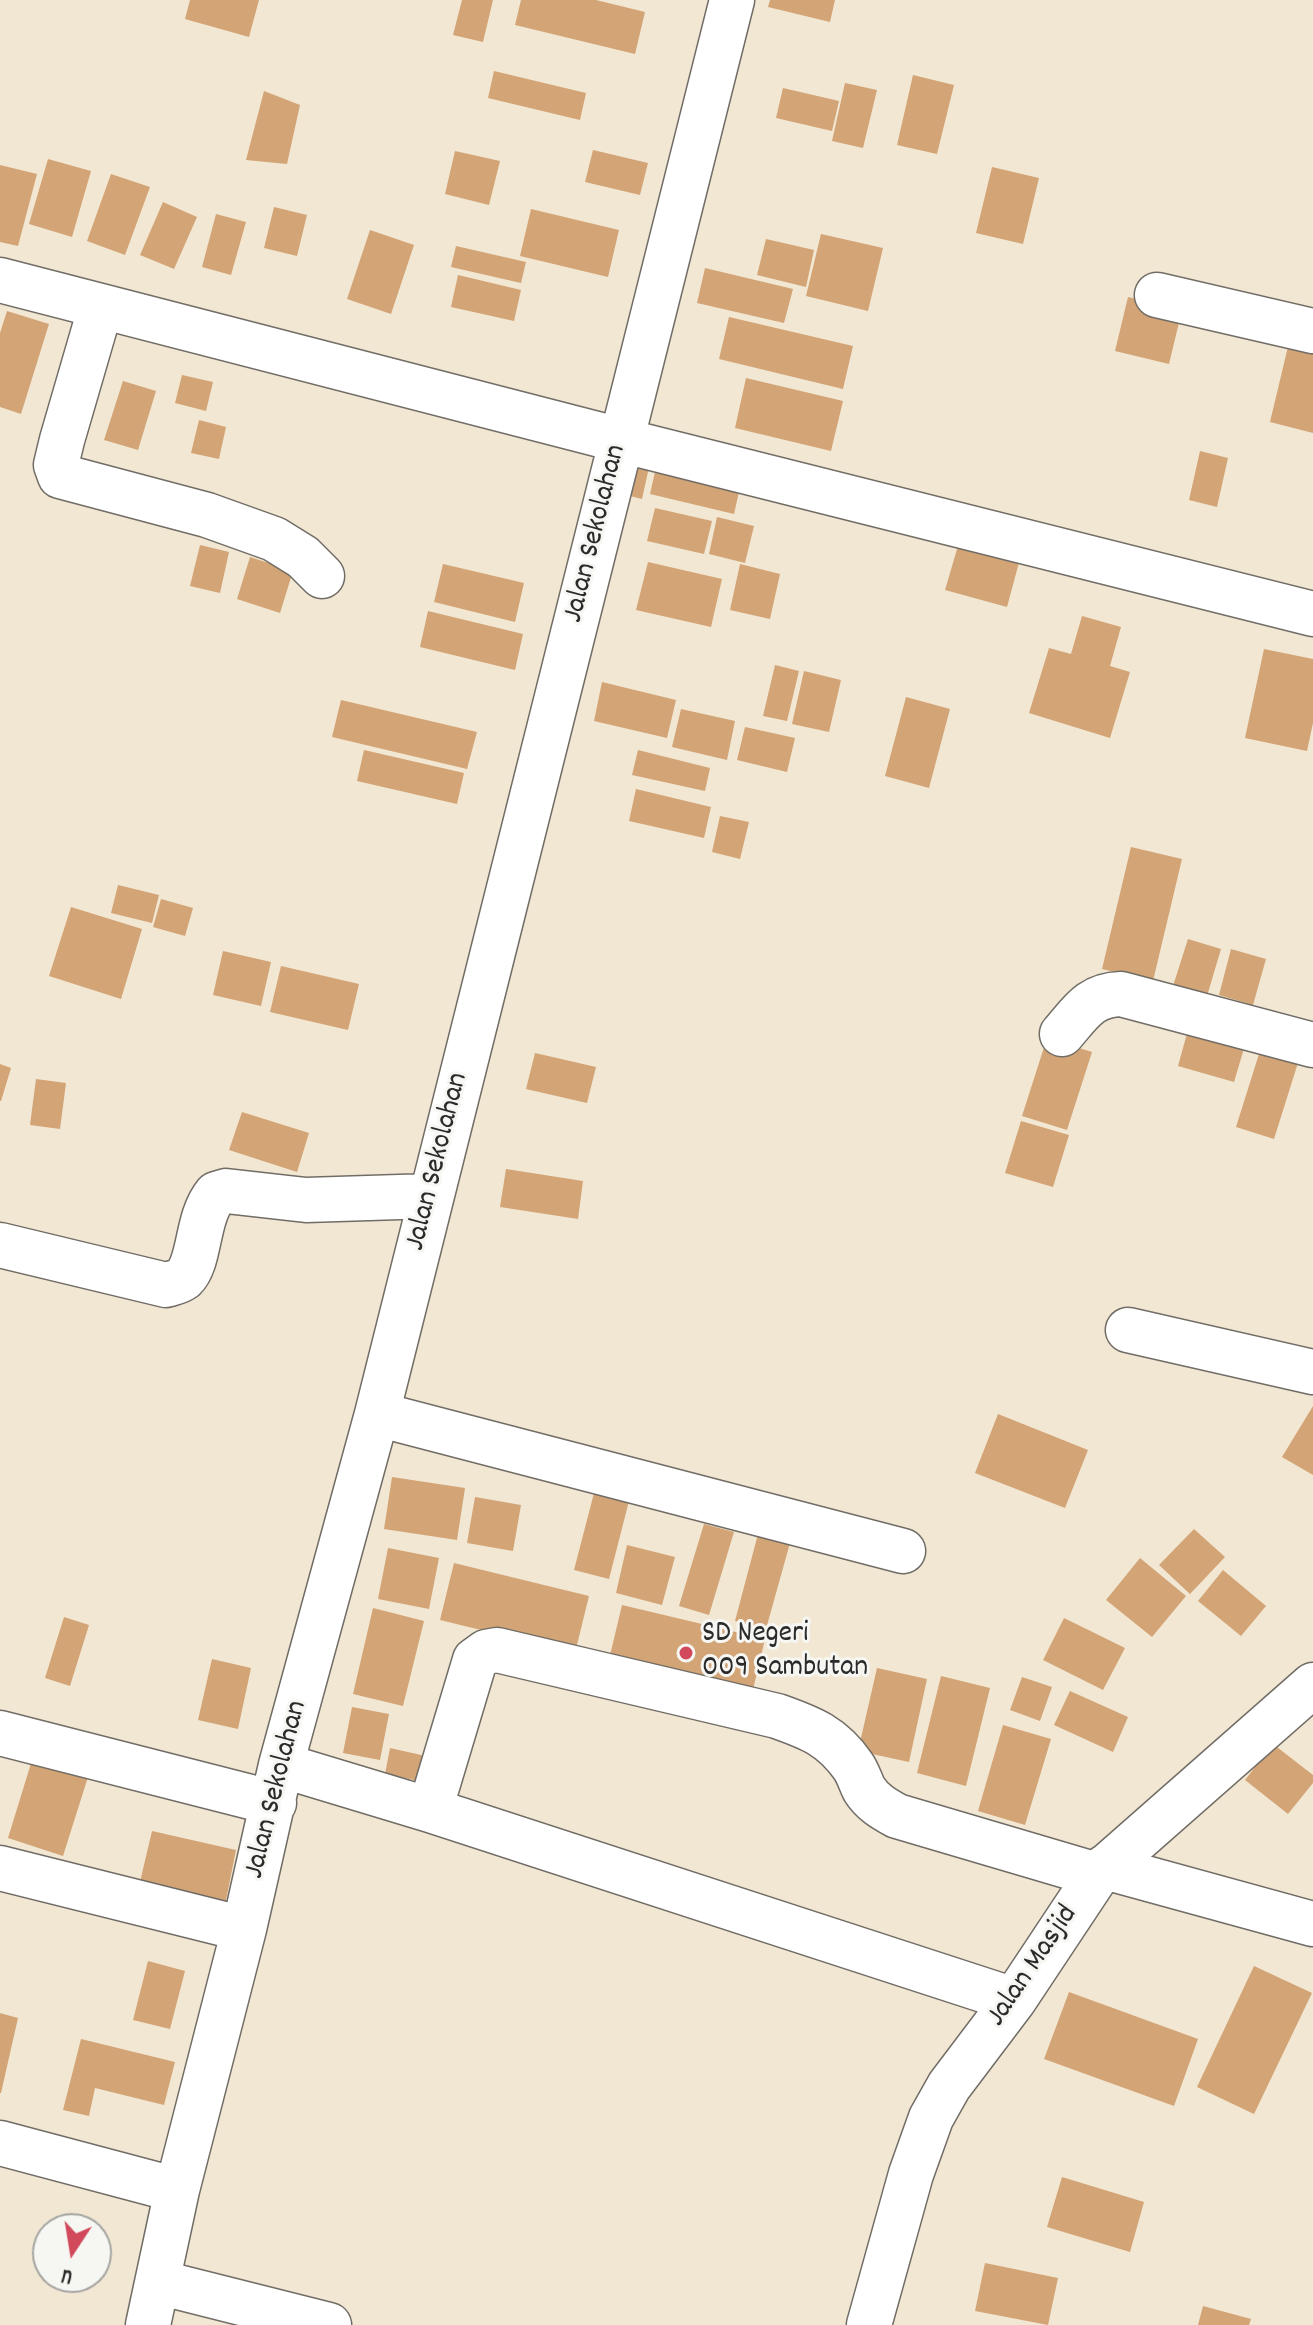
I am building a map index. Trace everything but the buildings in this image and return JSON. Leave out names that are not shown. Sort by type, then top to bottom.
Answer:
[{"type":"street","name":"Jalan Sekolahan","points":[[148,2325],[177,2190],[244,1929],[277,1784],[377,1414],[732,0]]},
{"type":"street","points":[[0,280],[1313,614]]},
{"type":"street","points":[[1157,295],[1313,331]]},
{"type":"street","points":[[101,306],[62,440],[56,465],[60,476],[207,515],[274,539],[303,557],[322,576]]},
{"type":"street","points":[[1062,1034],[1090,1003],[1108,995],[1121,994],[1313,1045]]},
{"type":"street","points":[[0,1245],[166,1285],[184,1278],[192,1267],[203,1214],[216,1194],[226,1191],[306,1200],[431,1196]]},
{"type":"street","points":[[1128,1330],[1313,1372]]},
{"type":"street","points":[[377,1414],[903,1551]]},
{"type":"street","points":[[430,1810],[475,1660],[486,1652],[497,1650],[777,1716],[814,1729],[837,1747],[855,1768],[866,1791],[878,1806],[897,1816],[1313,1924]]},
{"type":"street","name":"Jalan Masjid","points":[[869,2325],[911,2174],[931,2118],[949,2086],[1014,2000],[1101,1871],[1313,1685]]},
{"type":"street","points":[[0,1733],[430,1810],[1014,2000]]},
{"type":"street","points":[[0,1868],[244,1929]]},
{"type":"street","points":[[0,2143],[177,2190]]},
{"type":"street","points":[[158,2282],[329,2325]]},
{"type":"place","name":"SD Negeri 009 Sambutan","points":[[686,1653]]}]
